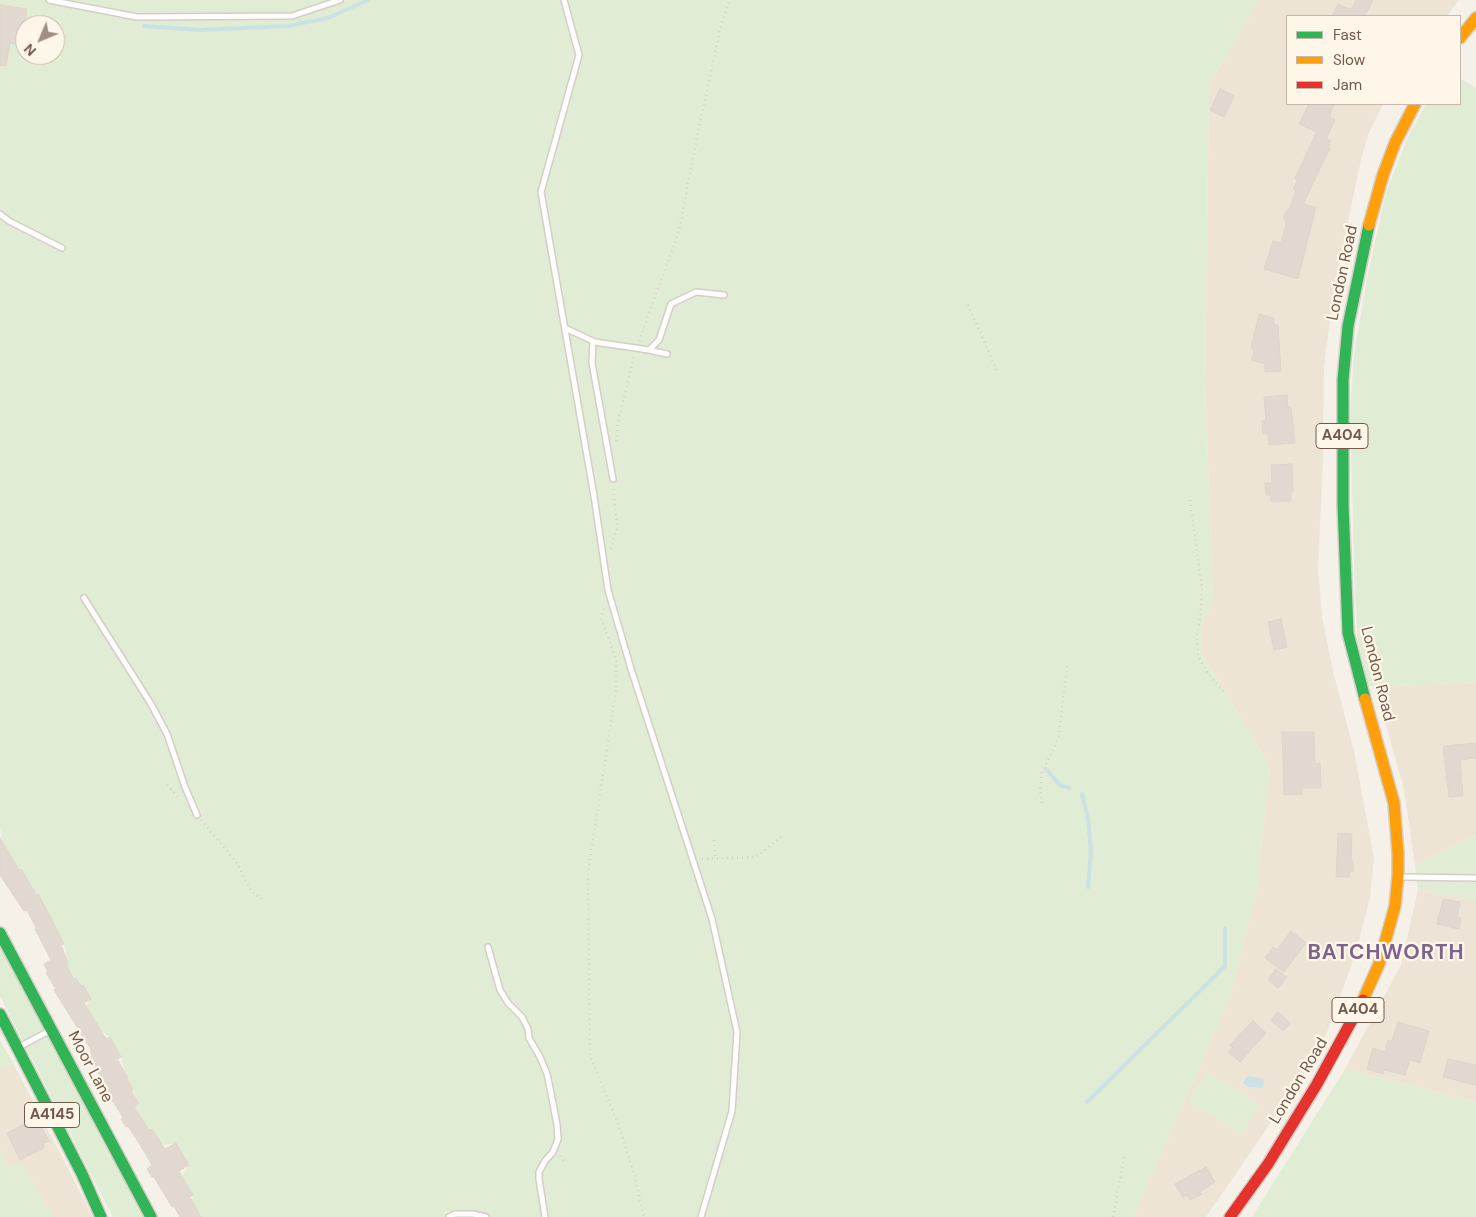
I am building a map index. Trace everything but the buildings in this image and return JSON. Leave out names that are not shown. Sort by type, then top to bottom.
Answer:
[{"type":"main road","points":[[1461,37],[1476,18]]},
{"type":"main road","name":"London Road","points":[[1230,1217],[1268,1164],[1317,1084],[1357,1013],[1379,964],[1395,906],[1398,876],[1397,828],[1394,803],[1348,633],[1342,406],[1348,326],[1373,208],[1395,143],[1414,105]]},
{"type":"main road","name":"Moor Lane","points":[[0,932],[150,1217]]},
{"type":"main road","name":"A4145","points":[[0,1014],[82,1174],[101,1217]]},
{"type":"lane","points":[[49,0],[137,17],[292,16],[340,0]]},
{"type":"lane","points":[[564,0],[579,55],[541,192],[594,496],[608,590],[634,678],[712,919],[737,1032],[732,1111],[701,1217]]},
{"type":"lane","points":[[0,214],[9,221],[62,248]]},
{"type":"lane","points":[[649,350],[659,340],[670,304],[696,292],[724,295]]},
{"type":"lane","points":[[565,328],[592,341],[666,354]]},
{"type":"lane","points":[[592,341],[592,363],[613,479]]},
{"type":"lane","points":[[84,598],[152,704],[167,734],[185,787],[197,815]]},
{"type":"lane","points":[[1398,876],[1476,878]]},
{"type":"lane","points":[[488,947],[500,990],[508,1003],[522,1017],[532,1044],[540,1057],[549,1084],[558,1139],[553,1152],[539,1172],[545,1217]]},
{"type":"lane","points":[[17,1048],[52,1030]]},
{"type":"lane","points":[[540,1217],[544,1208]]},
{"type":"lane","points":[[449,1217],[455,1214],[473,1214],[486,1217]]},
{"type":"path","points":[[616,441],[618,422],[636,349],[679,231],[699,127],[720,30],[729,0]]},
{"type":"path","points":[[968,305],[998,373]]},
{"type":"path","points":[[611,550],[617,528],[613,479]]},
{"type":"path","points":[[1190,500],[1202,588],[1201,612],[1197,635],[1198,656],[1209,676],[1226,694]]},
{"type":"path","points":[[608,590],[601,618],[616,659],[616,690],[588,871],[590,1056],[619,1126],[635,1177],[644,1217]]},
{"type":"path","points":[[1042,803],[1040,788],[1042,772],[1059,733],[1067,666]]},
{"type":"path","points":[[167,785],[181,800]]},
{"type":"path","points":[[197,815],[238,864],[254,894],[262,899]]},
{"type":"path","points":[[693,859],[756,857],[783,835]]},
{"type":"path","points":[[714,840],[715,859]]},
{"type":"path","points":[[1113,1217],[1124,1157]]},
{"type":"shaded area","points":[[1259,0],[1459,0],[1448,15],[1286,15],[1286,105],[1383,105],[1368,135],[1361,160],[1334,289],[1324,367],[1323,460],[1318,568],[1322,617],[1333,671],[1354,751],[1374,858],[1370,898],[1356,952],[1328,1030],[1298,1083],[1206,1217],[1133,1217],[1229,1000],[1257,886],[1270,767],[1202,654],[1201,625],[1213,601],[1205,383],[1209,84]]},
{"type":"shaded area","points":[[1476,682],[1476,835],[1415,865],[1404,789],[1375,687]]},
{"type":"shaded area","points":[[1418,890],[1476,901],[1476,1102],[1345,1069],[1401,965]]},
{"type":"shaded area","points":[[13,1063],[93,1217],[53,1217],[23,1165],[7,1165],[0,1150],[0,1070]]},
{"type":"green space","points":[[0,0],[1259,0],[1209,84],[1205,383],[1213,601],[1201,625],[1202,654],[1270,767],[1257,886],[1229,1000],[1133,1217],[201,1217],[192,1200],[193,1195],[182,1176],[189,1165],[176,1143],[158,1147],[157,1137],[152,1129],[149,1130],[134,1107],[139,1103],[127,1079],[121,1057],[110,1037],[101,1031],[86,1007],[90,999],[67,966],[64,944],[38,894],[0,842],[2,834],[0,829]]},
{"type":"green space","points":[[1461,79],[1476,88],[1476,682],[1375,687],[1369,686],[1358,641],[1350,415],[1354,353],[1368,274],[1386,192],[1408,137],[1425,105],[1461,105]]},
{"type":"green space","points":[[1476,835],[1476,901],[1418,890],[1415,865]]},
{"type":"green space","points":[[0,939],[147,1217],[113,1217],[0,996]]},
{"type":"green space","points":[[0,1040],[13,1063],[0,1070]]},
{"type":"green space","points":[[1345,1069],[1476,1102],[1476,1217],[1252,1217]]},
{"type":"green space","points":[[1207,1072],[1259,1105],[1241,1134],[1189,1101]]},
{"type":"green space","points":[[0,1150],[7,1165],[23,1165],[53,1217],[0,1217]]},
{"type":"water","points":[[1247,1076],[1265,1079],[1263,1088],[1249,1087],[1243,1083]]},
{"type":"waterway","points":[[144,26],[200,30],[287,26],[328,18],[368,0]]},
{"type":"waterway","points":[[1046,769],[1060,785],[1069,788]]},
{"type":"waterway","points":[[1082,794],[1088,818],[1091,851],[1088,887]]},
{"type":"waterway","points":[[1087,1102],[1225,966],[1225,928]]},
{"type":"traffic: fast","points":[[1365,699],[1348,633],[1343,505],[1343,380],[1348,326],[1369,225]]},
{"type":"traffic: fast","points":[[0,933],[151,1217]]},
{"type":"traffic: fast","points":[[0,1014],[82,1174],[101,1217]]},
{"type":"traffic: slow","points":[[1461,37],[1476,18]]},
{"type":"traffic: slow","points":[[1369,225],[1383,175],[1395,143],[1414,105]]},
{"type":"traffic: slow","points":[[1363,1000],[1379,964],[1395,906],[1398,876],[1394,803],[1365,699]]},
{"type":"traffic: jam","points":[[1230,1217],[1268,1164],[1317,1084],[1363,1000]]},
{"type":"district","name":"BATCHWORTH","points":[[1386,953]]}]
